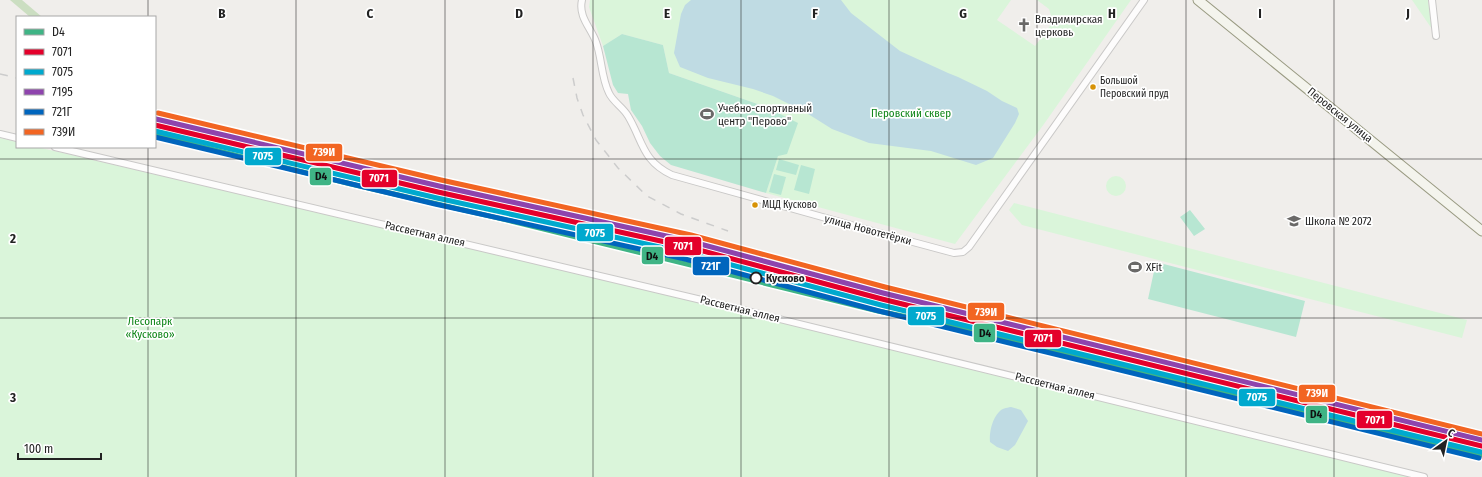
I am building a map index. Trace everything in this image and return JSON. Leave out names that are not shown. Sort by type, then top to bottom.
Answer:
[{"type":"main road","name":"Перовская улица","points":[[1198,0],[1482,231]]},
{"type":"street","name":"улица Новотетёрки","points":[[582,0],[581,12],[596,42],[609,94],[628,116],[644,150],[651,160],[664,171],[672,175],[740,195],[954,252],[963,252],[969,247],[1144,0]]},
{"type":"street","points":[[1432,0],[1436,36]]},
{"type":"street","points":[[0,134],[16,138]]},
{"type":"street","name":"Рассветная аллея","points":[[59,148],[710,302],[1424,477]]},
{"type":"green space","points":[[10,0],[22,0],[41,16],[29,16]]},
{"type":"green space","name":"Перовский сквер","points":[[590,0],[1011,0],[997,20],[1035,46],[1053,22],[1049,9],[1037,0],[1131,0],[1044,124],[955,244],[766,193],[778,155],[766,107],[669,73],[663,45],[622,34],[603,46],[589,7]]},
{"type":"green space","points":[[1412,0],[1428,0],[1432,29]]},
{"type":"green space","name":"Учебно-спортивный центр \"Перово\"","points":[[622,34],[663,45],[669,73],[766,107],[798,123],[787,154],[778,156],[766,193],[671,165],[660,156],[650,143],[642,126],[631,110],[628,94],[618,93],[613,85],[603,46]]},
{"type":"green space","name":"Лесопарк «Кусково»","points":[[0,138],[16,142],[16,148],[41,148],[676,296],[1413,477],[0,477]]},
{"type":"green space","points":[[779,159],[799,165],[796,175],[776,170]]},
{"type":"green space","points":[[801,165],[815,169],[809,194],[794,190]]},
{"type":"green space","points":[[774,174],[786,177],[781,195],[769,192]]},
{"type":"green space","points":[[1116,176],[1123,179],[1126,186],[1123,193],[1116,196],[1109,193],[1106,186],[1109,179]]},
{"type":"green space","points":[[1014,203],[1467,320],[1462,338],[1022,225],[1009,210]]},
{"type":"green space","points":[[1190,210],[1205,229],[1194,236],[1180,217]]},
{"type":"green space","points":[[1156,262],[1305,301],[1296,337],[1148,299]]},
{"type":"water","points":[[691,0],[841,0],[851,13],[900,51],[987,91],[1002,101],[1017,108],[1019,114],[993,158],[976,165],[931,151],[869,143],[832,129],[805,112],[773,96],[753,89],[708,78],[680,67],[674,53],[681,14],[685,5]]},
{"type":"water","points":[[1011,407],[1021,410],[1028,421],[1015,445],[1008,451],[997,447],[990,442],[990,434],[993,422],[1000,411]]},
{"type":"railway","points":[[0,74],[16,78]]},
{"type":"railway","points":[[573,78],[577,98],[583,115],[596,140],[618,168],[647,196],[681,214],[728,231]]},
{"type":"railway","points":[[373,184],[424,201]]},
{"type":"transit line","name":"739И","points":[[158,113],[441,180],[691,235],[885,287],[1482,434]]},
{"type":"transit line","name":"7195","points":[[156,119],[439,186],[689,241],[883,293],[1482,440]]},
{"type":"transit line","name":"7071","points":[[156,125],[438,192],[688,247],[882,299],[1482,446]]},
{"type":"transit line","name":"7075","points":[[156,131],[437,198],[687,253],[881,305],[1481,452]]},
{"type":"transit line","name":"D4","points":[[156,135],[351,184],[511,221],[878,311],[981,332],[1482,455]]},
{"type":"transit line","name":"721Г","points":[[156,137],[435,204],[685,259],[879,311],[1479,458]]},
{"type":"place","name":"Владимирская церковь","points":[[1024,25]]},
{"type":"place","name":"Большой Перовский пруд","points":[[1093,87]]},
{"type":"place","name":"Учебно-спортивный центр \"Перово\"","points":[[707,114]]},
{"type":"place","name":"МЦД Кусково","points":[[755,205]]},
{"type":"place","name":"Школа № 2072","points":[[1294,221]]},
{"type":"place","name":"XFit","points":[[1135,267]]},
{"type":"place","name":"Кусково","points":[[756,278]]}]
